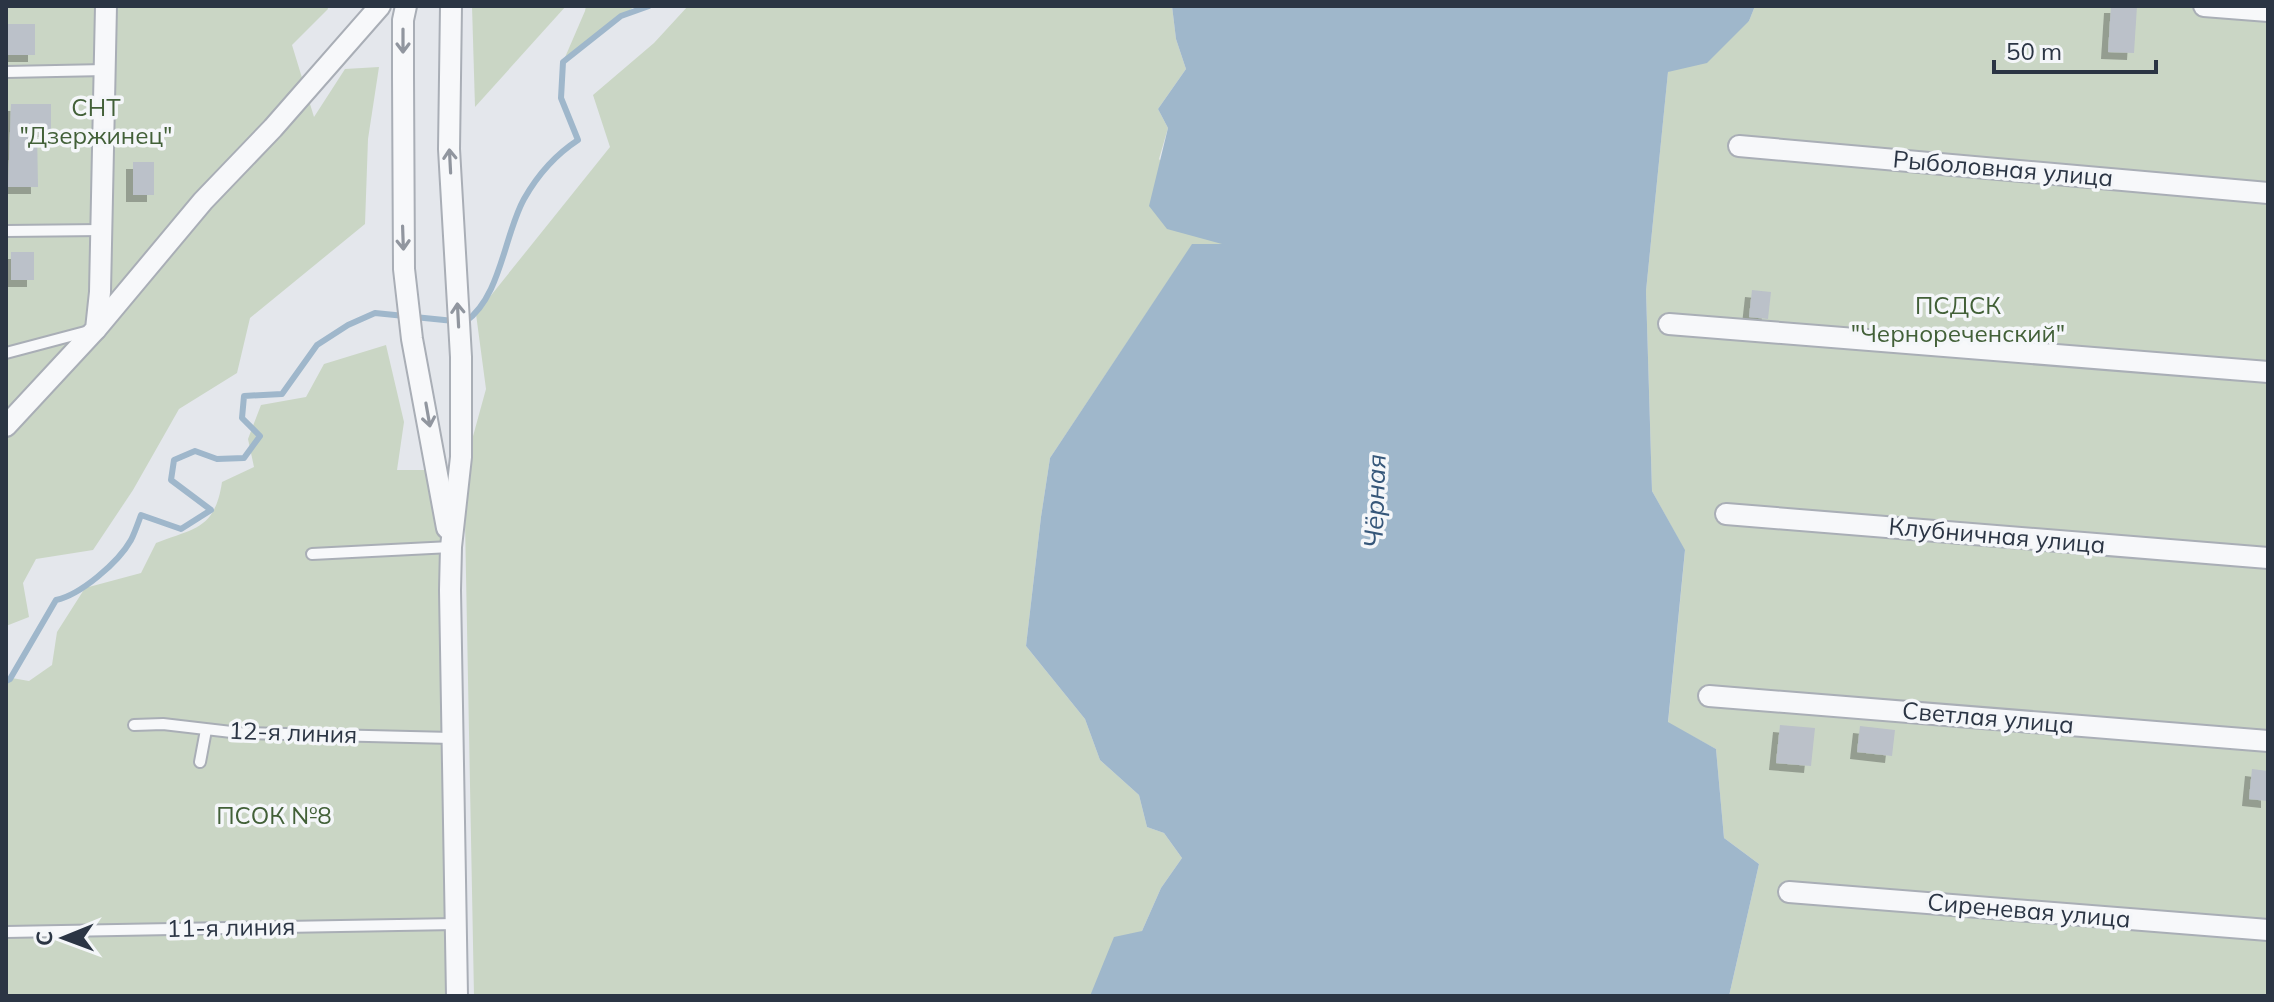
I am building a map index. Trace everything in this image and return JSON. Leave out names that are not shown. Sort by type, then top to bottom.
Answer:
[{"type":"street","points":[[96,329],[102,230],[106,6]]},
{"type":"street","points":[[6,426],[96,329],[203,201],[273,128],[380,6]]},
{"type":"street","points":[[406,6],[403,20],[404,269],[412,339],[451,547]]},
{"type":"street","points":[[451,6],[449,149],[461,357],[461,457],[451,547],[457,996]]},
{"type":"street","points":[[2204,6],[2268,11]]},
{"type":"street","name":"Рыболовная улица","points":[[1739,146],[2268,193]]},
{"type":"street","points":[[1669,324],[2268,372]]},
{"type":"street","name":"Клубничная улица","points":[[1726,514],[2268,558]]},
{"type":"street","name":"Светлая улица","points":[[1709,696],[2268,741]]},
{"type":"street","name":"Сиреневая улица","points":[[1789,892],[2268,930]]},
{"type":"lane","points":[[6,72],[106,70]]},
{"type":"lane","points":[[6,231],[102,230]]},
{"type":"lane","points":[[6,353],[96,329]]},
{"type":"lane","points":[[312,554],[451,547]]},
{"type":"lane","name":"12-я линия","points":[[134,725],[452,738]]},
{"type":"lane","points":[[200,762],[206,730]]},
{"type":"lane","name":"11-я линия","points":[[6,932],[456,924]]},
{"type":"green space","name":"СНТ \"Дзержинец\"","points":[[6,6],[327,6],[328,9],[292,45],[314,117],[345,69],[379,67],[368,139],[365,224],[250,318],[237,373],[179,409],[133,490],[93,550],[36,559],[23,583],[29,617],[6,626]]},
{"type":"green space","points":[[472,6],[566,6],[475,107]]},
{"type":"green space","points":[[586,6],[635,6],[563,62],[585,11]]},
{"type":"green space","points":[[688,6],[1172,6],[1176,39],[1186,69],[1158,109],[1168,128],[1159,159],[1226,244],[1192,245],[1050,458],[1026,646],[1085,719],[1100,760],[1139,795],[1147,827],[1164,833],[1182,858],[1161,888],[1142,931],[1090,996],[474,996],[464,469],[486,389],[476,314],[610,147],[593,95],[654,43]]},
{"type":"green space","name":"ПСДСК \"Чернореченский\"","points":[[1755,6],[2268,6],[2268,996],[1729,996],[1759,864],[1724,838],[1716,749],[1668,723],[1685,551],[1652,491],[1646,291],[1668,72],[1749,21]]},
{"type":"green space","name":"ПСОК №8","points":[[386,345],[404,422],[397,470],[444,470],[462,996],[6,996],[6,677],[29,681],[52,665],[57,632],[85,588],[141,573],[156,543],[192,530],[208,518],[219,498],[222,482],[254,467],[248,439],[261,405],[306,397],[324,364]]},
{"type":"water","name":"Чёрная","points":[[1172,6],[1755,6],[1749,21],[1707,63],[1668,72],[1646,291],[1652,491],[1685,550],[1668,722],[1716,749],[1724,838],[1759,864],[1729,996],[1090,996],[1114,937],[1142,931],[1161,888],[1182,858],[1164,833],[1147,827],[1139,795],[1100,760],[1085,719],[1026,646],[1050,458],[1192,244],[1222,244],[1167,229],[1149,206],[1168,128],[1158,109],[1186,69],[1176,39]]},
{"type":"building","points":[[2111,6],[2137,6],[2134,53],[2108,52]]},
{"type":"building","points":[[6,24],[35,24],[35,55],[6,55]]},
{"type":"building","points":[[11,104],[51,104],[51,130],[37,130],[38,187],[8,187]]},
{"type":"building","points":[[133,162],[154,162],[154,195],[133,195]]},
{"type":"building","points":[[11,252],[34,252],[34,280],[11,280]]},
{"type":"building","points":[[1752,290],[1771,292],[1768,319],[1749,317]]},
{"type":"building","points":[[1780,725],[1815,728],[1811,766],[1776,763]]},
{"type":"building","points":[[1860,726],[1895,730],[1892,756],[1857,752]]},
{"type":"building","points":[[2252,769],[2268,771],[2268,801],[2249,799]]},
{"type":"waterway","points":[[465,322],[487,297],[517,214],[529,190],[554,159],[578,140],[561,98],[563,62],[621,16],[649,6]]},
{"type":"waterway","points":[[6,681],[56,600],[76,592],[108,568],[131,540],[141,515],[181,529],[211,510],[171,480],[174,460],[195,451],[217,459],[244,458],[260,436],[242,418],[244,396],[282,394],[317,345],[348,325],[375,313],[454,321]]}]
